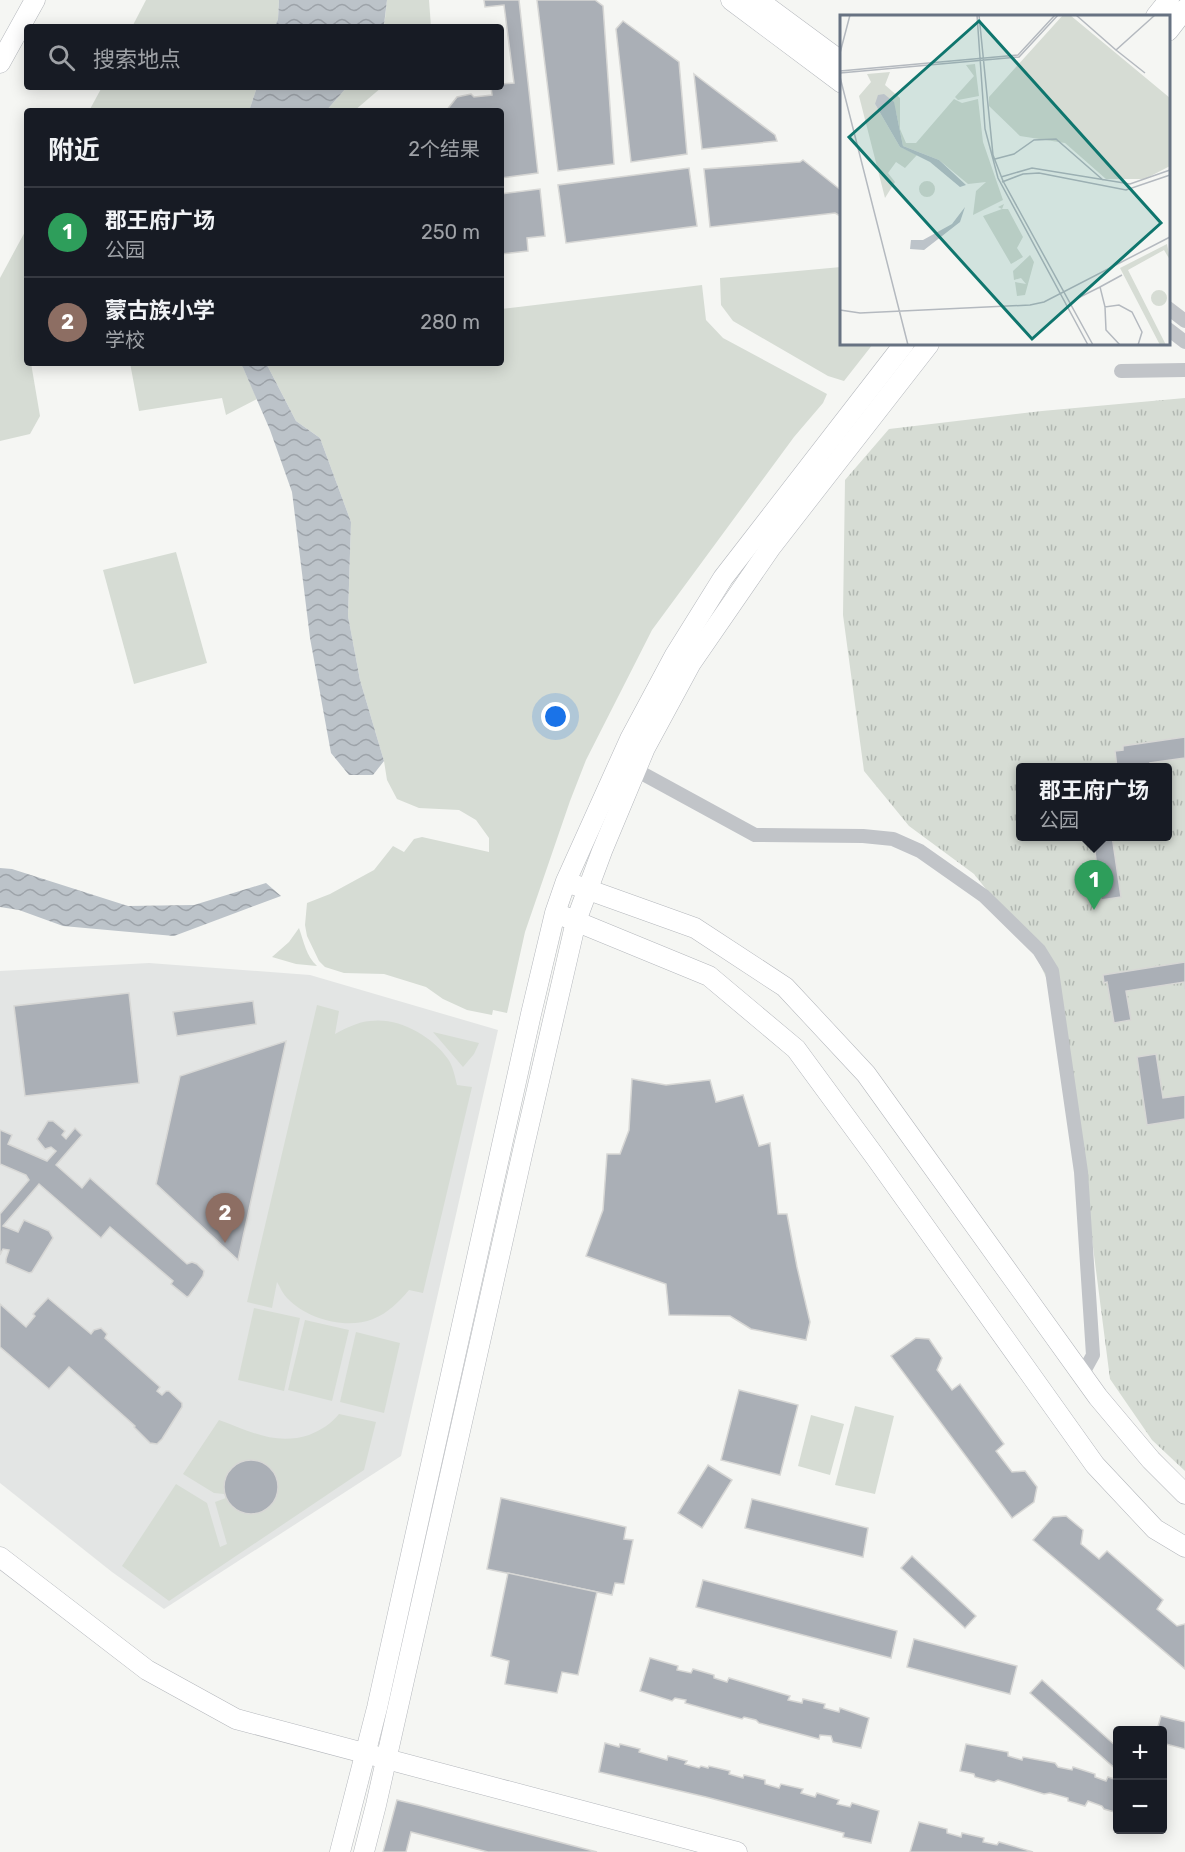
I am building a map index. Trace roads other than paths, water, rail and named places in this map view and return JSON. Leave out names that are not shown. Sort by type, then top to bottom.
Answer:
[{"type":"street","points":[[0,63],[35,0]]},
{"type":"street","points":[[731,0],[840,82]]},
{"type":"street","points":[[758,0],[840,61]]},
{"type":"street","points":[[1157,15],[1169,0]]},
{"type":"street","points":[[1170,28],[1185,9]]},
{"type":"street","points":[[1170,310],[1185,321]]},
{"type":"street","points":[[1170,331],[1185,342]]},
{"type":"street","points":[[340,1852],[366,1754],[531,1014],[555,913],[566,881],[630,739],[675,655],[723,578],[903,345]]},
{"type":"street","points":[[364,1852],[576,921],[587,890],[645,748],[698,653],[771,547],[928,345]]},
{"type":"street","points":[[1121,371],[1185,370]]},
{"type":"street","points":[[636,770],[755,835],[863,836],[893,839],[920,851],[984,896],[1039,950],[1052,971],[1081,1172],[1093,1355],[1082,1375]]},
{"type":"street","points":[[566,881],[695,928],[786,987],[866,1074],[1098,1397],[1151,1460],[1185,1494]]},
{"type":"street","points":[[555,913],[709,976],[796,1049],[1095,1465],[1155,1529],[1185,1547]]},
{"type":"street","points":[[0,1557],[147,1670],[236,1719],[737,1852]]},
{"type":"water","points":[[279,0],[387,0],[384,24],[276,24]]},
{"type":"water","points":[[256,90],[344,90],[329,108],[250,108]]},
{"type":"water","points":[[242,366],[268,366],[296,421],[320,438],[351,522],[348,616],[360,680],[384,761],[373,775],[349,775],[331,753],[310,638],[292,492],[270,430]]},
{"type":"water","points":[[0,868],[12,869],[128,906],[194,905],[266,883],[281,896],[174,936],[63,926],[19,910],[0,907]]},
{"type":"place","name":"郡王府广场","points":[[1094,910]]},
{"type":"place","name":"蒙古族小学","points":[[225,1243]]}]
